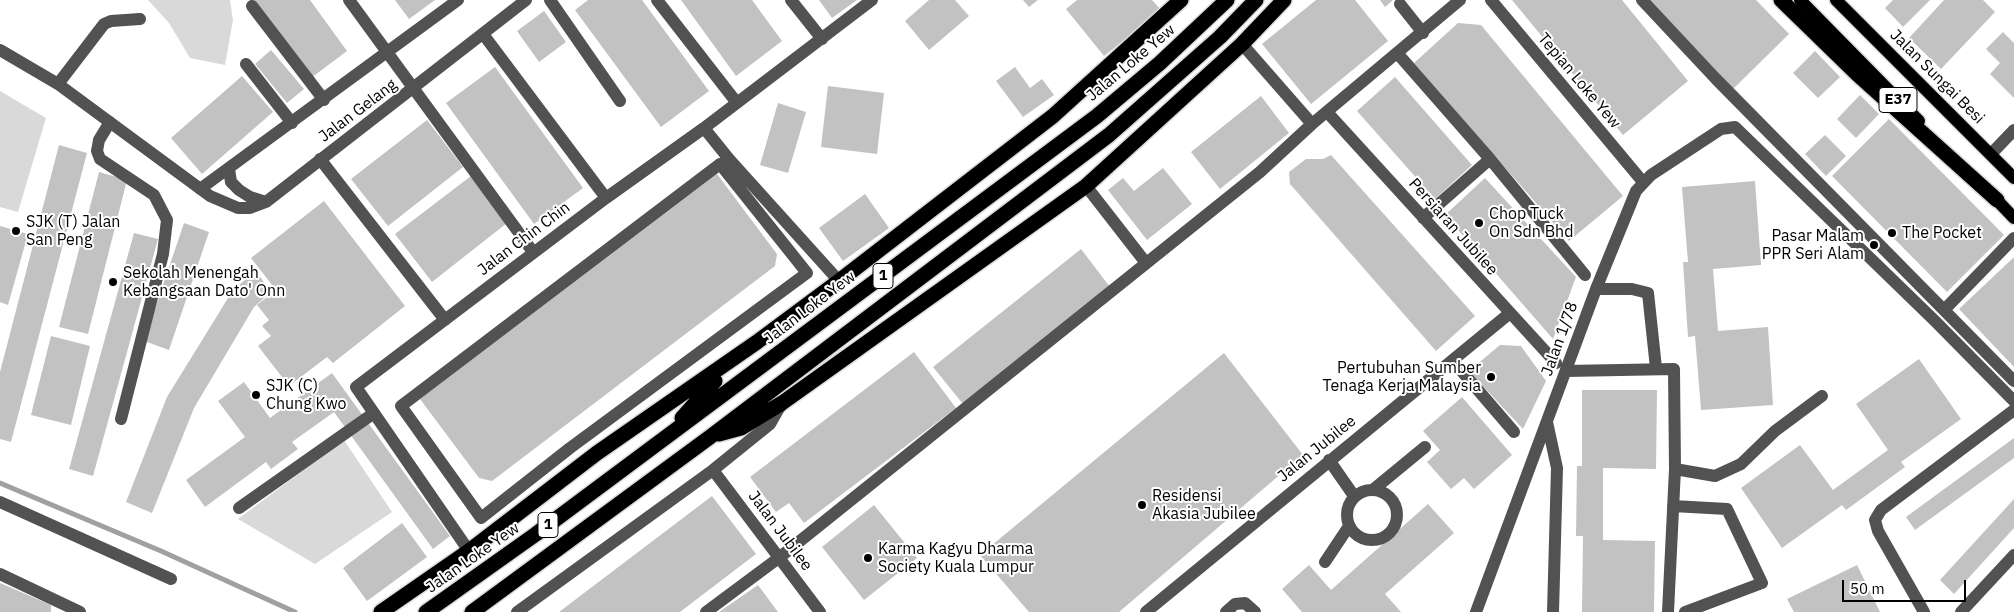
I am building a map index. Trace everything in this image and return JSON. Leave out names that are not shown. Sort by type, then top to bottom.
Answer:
[{"type":"highway","points":[[381,612],[469,551],[597,453],[662,410],[839,281],[1053,116],[1181,0]]},
{"type":"highway","name":"Jalan Loke Yew","points":[[426,612],[536,534],[1097,116],[1160,64],[1227,0]]},
{"type":"highway","name":"1","points":[[472,612],[710,437],[1110,135],[1220,37],[1256,0]]},
{"type":"highway","points":[[710,437],[741,428],[782,403],[1086,186],[1242,44],[1284,0]]},
{"type":"highway","points":[[1781,0],[1857,74],[1996,200]]},
{"type":"highway","points":[[669,435],[705,390],[757,342]]},
{"type":"main road","name":"E37","points":[[1800,0],[2014,218]]},
{"type":"main road","name":"Jalan Sungai Besi","points":[[1836,0],[2014,178]]},
{"type":"street","points":[[349,0],[534,252]]},
{"type":"street","name":"Jalan Gelang","points":[[200,189],[458,0]]},
{"type":"street","name":"Jalan Gelang","points":[[0,50],[58,84],[215,199],[238,208],[250,208],[266,202],[320,159],[414,90],[526,0]]},
{"type":"street","points":[[550,0],[620,101]]},
{"type":"street","points":[[657,0],[737,103]]},
{"type":"street","points":[[791,0],[822,39]]},
{"type":"street","name":"Jalan Chin Chin","points":[[469,551],[356,387],[606,198],[704,128],[872,0]]},
{"type":"street","points":[[706,612],[780,557],[1260,172],[1312,124],[1398,54],[1460,0]]},
{"type":"street","name":"Tepian Loke Yew","points":[[1491,0],[1643,182]]},
{"type":"street","points":[[1642,0],[1716,80],[2014,381]]},
{"type":"street","points":[[1400,4],[1423,33]]},
{"type":"street","points":[[252,6],[324,100]]},
{"type":"street","points":[[58,84],[104,24],[111,21],[140,19]]},
{"type":"street","points":[[483,34],[606,198]]},
{"type":"street","points":[[1242,44],[1312,124]]},
{"type":"street","points":[[1398,54],[1490,159],[1585,275]]},
{"type":"street","points":[[246,64],[292,123]]},
{"type":"street","name":"Persiaran Jubilee","points":[[1327,112],[1561,367]]},
{"type":"street","points":[[110,122],[99,140],[97,151],[100,159],[154,195],[167,220],[163,254],[121,419]]},
{"type":"street","name":"Jalan 1/78","points":[[1476,612],[1547,422],[1561,367],[1596,289],[1636,191],[1643,182],[1721,129],[1735,126],[2014,400]]},
{"type":"street","points":[[704,128],[728,159],[839,281]]},
{"type":"street","points":[[1991,154],[2014,130]]},
{"type":"street","points":[[320,159],[445,320]]},
{"type":"street","points":[[1423,218],[1490,159]]},
{"type":"street","points":[[720,164],[807,273],[659,383],[570,448],[481,518],[400,406],[720,164]]},
{"type":"street","points":[[229,169],[231,182],[239,190],[250,197],[266,202]]},
{"type":"street","points":[[1086,186],[1146,263]]},
{"type":"street","points":[[1944,310],[2014,238]]},
{"type":"street","points":[[1596,289],[1632,289],[1648,293],[1656,368]]},
{"type":"street","name":"Jalan Jubilee","points":[[1146,612],[1510,313]]},
{"type":"street","points":[[1453,360],[1514,432]]},
{"type":"street","points":[[1561,367],[1674,369],[1675,469],[1668,612]]},
{"type":"street","points":[[659,383],[662,410]]},
{"type":"street","points":[[1675,469],[1715,476],[1741,464],[1775,431],[1822,396]]},
{"type":"street","points":[[518,612],[713,470],[770,424],[782,403]]},
{"type":"street","points":[[1924,612],[1878,531],[1875,520],[1881,510],[2014,410]]},
{"type":"street","points":[[239,508],[374,413]]},
{"type":"street","points":[[1547,422],[1557,468],[1553,612]]},
{"type":"street","points":[[1374,489],[1425,447]]},
{"type":"street","points":[[570,448],[586,454],[597,453]]},
{"type":"street","points":[[1329,460],[1354,496]]},
{"type":"street","name":"Jalan Jubilee","points":[[713,470],[820,612]]},
{"type":"street","points":[[1367,490],[1382,491],[1395,503],[1397,521],[1394,529],[1379,539],[1370,540],[1362,538],[1349,526],[1347,510],[1354,496],[1367,490]]},
{"type":"street","points":[[0,502],[171,579]]},
{"type":"street","points":[[1673,506],[1727,509],[1762,584],[1685,612]]},
{"type":"street","points":[[1325,562],[1349,526]]},
{"type":"street","points":[[1961,612],[2014,555]]},
{"type":"street","points":[[0,574],[80,612]]},
{"type":"street","points":[[1226,612],[1235,604],[1245,603],[1255,612]]},
{"type":"shaded area","points":[[148,0],[230,0],[233,20],[225,65],[190,58],[169,23]]},
{"type":"shaded area","points":[[0,91],[46,118],[18,212],[0,207]]},
{"type":"shaded area","points":[[344,440],[392,512],[315,564],[238,519]]},
{"type":"building","points":[[254,0],[310,0],[347,51],[311,78]]},
{"type":"building","points":[[395,0],[435,0],[409,19]]},
{"type":"building","points":[[588,0],[642,0],[709,91],[661,127],[575,10]]},
{"type":"building","points":[[681,0],[752,0],[782,41],[736,76]]},
{"type":"building","points":[[819,0],[857,0],[832,18]]},
{"type":"building","points":[[929,0],[955,0],[969,16],[929,50],[905,21]]},
{"type":"building","points":[[1023,0],[1038,0],[1029,7]]},
{"type":"building","points":[[1077,0],[1152,0],[1161,10],[1104,56],[1066,9]]},
{"type":"building","points":[[1316,0],[1355,0],[1388,41],[1311,104],[1262,44]]},
{"type":"building","points":[[1380,0],[1393,0],[1385,7]]},
{"type":"building","points":[[1512,0],[1622,0],[1688,81],[1623,135]]},
{"type":"building","points":[[1645,0],[1756,0],[1789,34],[1732,90]]},
{"type":"building","points":[[1893,0],[1930,0],[1903,27],[1885,8]]},
{"type":"building","points":[[1944,0],[1983,0],[1995,12],[1941,69],[1909,38]]},
{"type":"building","points":[[544,11],[566,42],[539,62],[517,31]]},
{"type":"building","points":[[1458,23],[1481,25],[1623,196],[1569,241],[1414,63]]},
{"type":"building","points":[[2003,32],[2014,43],[2014,98],[1990,74],[2000,63],[1986,49]]},
{"type":"building","points":[[271,50],[304,89],[287,103],[255,64]]},
{"type":"building","points":[[1815,51],[1840,77],[1818,98],[1793,73]]},
{"type":"building","points":[[495,67],[583,188],[534,224],[446,103]]},
{"type":"building","points":[[1015,67],[1030,88],[1042,79],[1054,95],[1023,117],[996,81]]},
{"type":"building","points":[[242,76],[273,112],[202,174],[171,138]]},
{"type":"building","points":[[1395,77],[1472,165],[1435,199],[1357,111]]},
{"type":"building","points":[[828,86],[884,93],[877,154],[821,147]]},
{"type":"building","points":[[1860,95],[1879,114],[1856,138],[1837,119]]},
{"type":"building","points":[[1261,96],[1289,133],[1220,189],[1191,152]]},
{"type":"building","points":[[778,103],[806,112],[788,173],[760,165]]},
{"type":"building","points":[[1889,119],[2004,235],[1947,292],[1832,176]]},
{"type":"building","points":[[427,120],[463,167],[388,226],[351,179]]},
{"type":"building","points":[[1825,135],[1846,156],[1826,176],[1805,154]]},
{"type":"building","points":[[59,145],[87,153],[11,442],[0,439],[0,372]]},
{"type":"building","points":[[1331,155],[1475,316],[1436,351],[1290,184],[1289,172],[1306,159],[1323,159]]},
{"type":"building","points":[[1163,168],[1192,204],[1147,240],[1108,190],[1123,178],[1134,191]]},
{"type":"building","points":[[99,172],[127,180],[88,334],[59,327]]},
{"type":"building","points":[[717,174],[777,254],[775,266],[492,481],[479,478],[420,399]]},
{"type":"building","points":[[471,176],[507,223],[432,282],[395,234]]},
{"type":"building","points":[[1485,178],[1576,277],[1553,339],[1445,215]]},
{"type":"building","points":[[1755,181],[1761,265],[1713,269],[1718,331],[1768,327],[1773,405],[1701,410],[1695,336],[1688,337],[1683,262],[1688,262],[1682,187]]},
{"type":"building","points":[[865,194],[889,228],[843,261],[819,228]]},
{"type":"building","points":[[324,201],[405,306],[333,363],[327,357],[289,386],[258,346],[271,336],[262,326],[269,320],[257,305],[276,290],[251,258]]},
{"type":"building","points":[[184,223],[209,232],[169,350],[144,341]]},
{"type":"building","points":[[0,226],[28,234],[8,305],[0,302]]},
{"type":"building","points":[[134,233],[158,239],[93,476],[69,469]]},
{"type":"building","points":[[1081,249],[1110,287],[963,404],[933,367]]},
{"type":"building","points":[[2014,259],[2014,367],[1959,309]]},
{"type":"building","points":[[256,271],[271,292],[254,307],[194,408],[152,513],[126,502],[167,397],[233,290]]},
{"type":"building","points":[[51,336],[90,346],[71,425],[31,415]]},
{"type":"building","points":[[1500,345],[1521,346],[1546,381],[1523,429],[1469,371]]},
{"type":"building","points":[[914,352],[956,408],[804,523],[789,503],[776,512],[750,477]]},
{"type":"building","name":"Residensi Akasia Jubilee","points":[[1224,353],[1303,455],[1119,612],[1029,612],[980,555]]},
{"type":"building","points":[[1919,359],[1961,419],[1901,462],[1905,467],[1846,510],[1842,505],[1782,548],[1741,488],[1800,445],[1833,490],[1888,450],[1856,404]]},
{"type":"building","points":[[332,373],[450,536],[433,549],[334,412],[292,442],[298,449],[271,469],[266,462],[205,507],[186,480],[245,437],[218,401],[244,382],[270,418]]},
{"type":"building","points":[[1582,390],[1657,390],[1656,469],[1603,468],[1603,540],[1655,541],[1654,612],[1582,612],[1583,536],[1576,536],[1577,466],[1582,466]]},
{"type":"building","points":[[1462,397],[1512,455],[1474,489],[1464,478],[1451,489],[1427,462],[1440,450],[1423,431]]},
{"type":"building","points":[[2014,438],[2014,458],[1915,530],[1906,517]]},
{"type":"building","points":[[712,496],[756,554],[680,612],[559,612]]},
{"type":"building","points":[[2014,499],[2014,528],[1954,594],[1940,580]]},
{"type":"building","points":[[1428,504],[1454,533],[1385,594],[1401,612],[1302,612],[1282,589],[1309,565],[1331,590]]},
{"type":"building","points":[[874,505],[917,558],[864,600],[822,547]]},
{"type":"building","points":[[402,523],[427,557],[367,601],[343,568]]},
{"type":"building","points":[[1857,565],[1880,612],[1794,612],[1787,599]]},
{"type":"building","points":[[0,583],[51,605],[51,612],[0,612]]},
{"type":"building","points":[[758,585],[778,612],[719,612]]},
{"type":"waterway","points":[[0,483],[161,551],[295,612]]},
{"type":"place","name":"Chop Tuck On Sdn Bhd","points":[[1479,223]]},
{"type":"place","name":"SJK (T) Jalan San Peng","points":[[16,231]]},
{"type":"place","name":"The Pocket","points":[[1892,233]]},
{"type":"place","name":"Pasar Malam PPR Seri Alam","points":[[1874,245]]},
{"type":"place","name":"Sekolah Menengah Kebangsaan Dato' Onn","points":[[113,282]]},
{"type":"place","name":"Pertubuhan Sumber Tenaga Kerja Malaysia","points":[[1491,377]]},
{"type":"place","name":"SJK (C) Chung Kwo","points":[[256,395]]},
{"type":"place","name":"Residensi Akasia Jubilee","points":[[1142,505]]},
{"type":"place","name":"Karma Kagyu Dharma Society Kuala Lumpur","points":[[868,558]]}]
